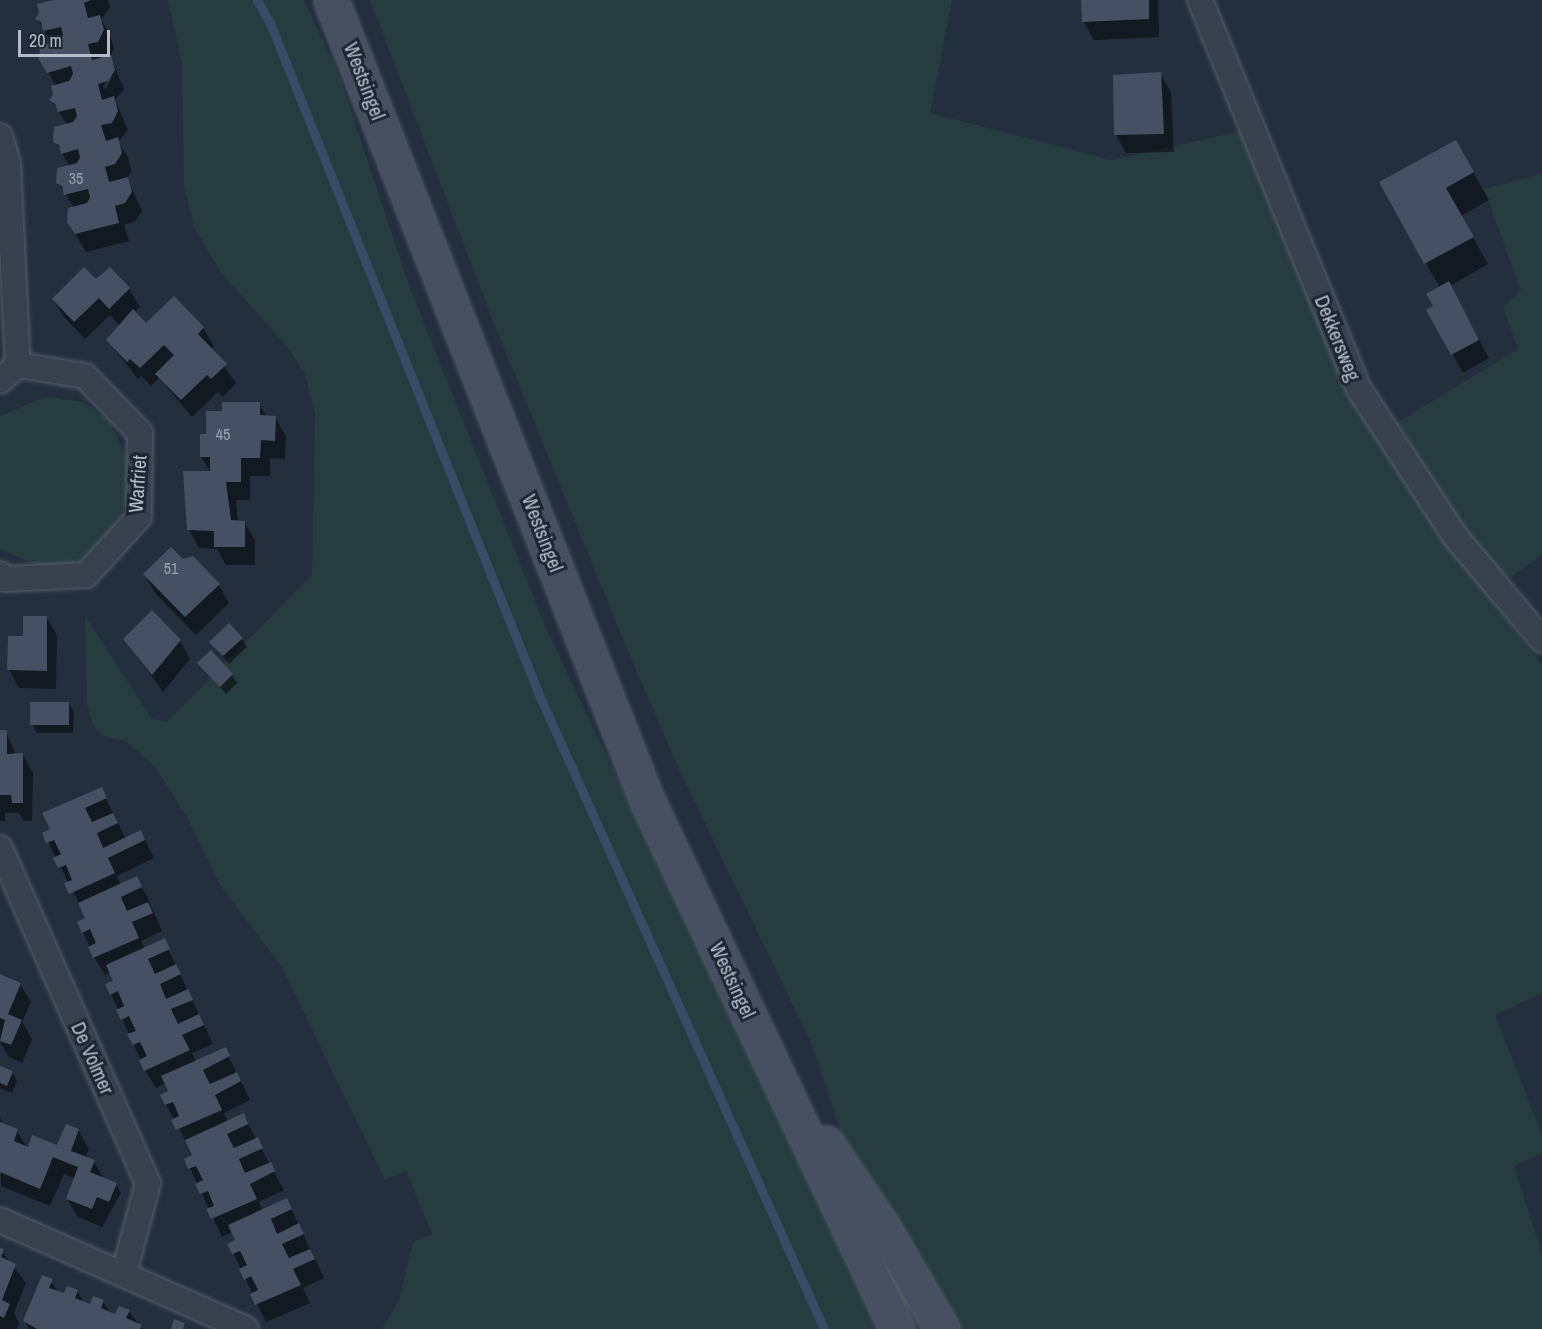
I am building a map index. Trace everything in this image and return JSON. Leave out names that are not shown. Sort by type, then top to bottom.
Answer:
[{"type":"main road","name":"Westsingel","points":[[331,0],[647,800],[897,1329]]},
{"type":"main road","name":"Westsingel","points":[[770,1059],[883,1228],[942,1329]]},
{"type":"street","name":"Dekkersweg","points":[[1200,0],[1359,389],[1454,535],[1542,640]]},
{"type":"street","name":"Warfriet","points":[[0,136],[8,164],[9,373],[85,376],[140,433],[139,517],[86,575],[5,579],[0,574]]},
{"type":"street","name":"De Volmer","points":[[0,848],[148,1183],[124,1273]]},
{"type":"street","points":[[0,1221],[124,1273],[246,1329]]},
{"type":"green space","points":[[168,0],[304,0],[340,77],[410,288],[547,631],[882,1329],[382,1329],[399,1301],[413,1242],[432,1234],[406,1171],[385,1180],[283,969],[220,885],[187,817],[155,767],[126,741],[103,736],[93,726],[87,704],[85,616],[152,719],[167,722],[312,575],[315,413],[305,373],[285,344],[221,273],[194,227],[184,185],[182,63]]},
{"type":"green space","points":[[370,0],[952,0],[930,113],[1111,160],[1242,131],[1446,542],[1542,665],[1542,993],[1495,1015],[1542,1135],[1542,1153],[1514,1166],[1542,1254],[1542,1329],[954,1329],[852,1166],[813,1047],[678,767],[625,644],[495,326]]},
{"type":"green space","points":[[1542,174],[1542,555],[1507,580],[1453,514],[1398,422],[1518,349],[1503,307],[1521,290],[1484,189]]},
{"type":"green space","points":[[45,397],[83,402],[110,421],[127,459],[129,494],[115,528],[84,557],[59,569],[36,565],[0,549],[0,416]]},
{"type":"green space","points":[[854,1205],[926,1329],[909,1329]]},
{"type":"building","points":[[54,0],[91,0],[84,3],[88,18],[100,15],[104,30],[98,42],[88,44],[92,60],[111,55],[115,70],[108,81],[98,84],[102,100],[114,96],[118,111],[112,123],[101,125],[106,141],[118,137],[122,153],[115,164],[105,167],[109,182],[128,177],[132,192],[125,203],[115,206],[119,223],[75,234],[67,222],[68,208],[87,203],[90,197],[88,189],[64,195],[62,186],[56,183],[57,168],[77,163],[80,157],[78,149],[61,154],[59,145],[53,142],[54,127],[73,122],[77,116],[75,108],[58,112],[55,104],[49,100],[53,94],[51,86],[69,81],[73,74],[71,66],[47,73],[39,60],[40,46],[59,41],[63,35],[61,27],[43,31],[41,22],[35,19],[39,13],[37,4]]},
{"type":"building","points":[[1081,0],[1149,0],[1149,19],[1082,22]]},
{"type":"building","points":[[1161,72],[1164,134],[1114,135],[1113,75]]},
{"type":"building","points":[[1456,140],[1474,172],[1446,188],[1474,237],[1424,264],[1379,182]]},
{"type":"building","points":[[84,267],[96,279],[110,267],[130,288],[109,309],[99,298],[74,322],[52,299]]},
{"type":"building","points":[[1449,281],[1479,340],[1451,355],[1426,310],[1433,306],[1426,294]]},
{"type":"building","points":[[174,296],[204,327],[198,334],[227,364],[211,379],[207,375],[181,400],[155,374],[174,355],[164,345],[140,368],[130,359],[127,362],[106,340],[133,309],[146,323]]},
{"type":"building","points":[[222,402],[260,402],[260,415],[276,416],[275,441],[261,440],[260,458],[241,458],[241,482],[226,482],[231,520],[245,521],[245,547],[214,547],[214,531],[187,530],[183,471],[210,471],[210,457],[200,457],[200,434],[206,434],[206,411],[222,411]]},
{"type":"building","points":[[171,547],[183,559],[193,556],[220,584],[185,617],[143,574]]},
{"type":"building","points":[[152,610],[181,640],[152,675],[123,639]]},
{"type":"building","points":[[23,616],[47,616],[47,671],[7,670],[8,636],[23,636]]},
{"type":"building","points":[[229,623],[243,638],[223,656],[209,642]]},
{"type":"building","points":[[211,650],[233,674],[220,687],[197,663]]},
{"type":"building","points":[[30,702],[69,702],[69,725],[30,725]]},
{"type":"building","points":[[0,730],[7,730],[7,754],[23,753],[23,803],[12,803],[11,795],[0,795]]},
{"type":"building","points":[[102,787],[107,798],[85,808],[92,822],[113,813],[118,823],[97,833],[103,848],[141,830],[145,840],[108,858],[115,873],[69,894],[64,883],[72,880],[66,865],[58,868],[53,858],[61,854],[54,840],[46,843],[42,833],[50,829],[42,813]]},
{"type":"building","points":[[137,876],[142,887],[121,897],[127,911],[148,902],[153,913],[132,922],[139,938],[93,958],[88,947],[96,943],[90,929],[82,933],[77,922],[85,918],[78,903]]},
{"type":"building","points":[[165,938],[170,949],[148,959],[155,974],[176,964],[181,974],[160,984],[166,999],[188,989],[193,1000],[171,1009],[178,1024],[199,1014],[204,1025],[182,1035],[190,1050],[144,1071],[139,1060],[147,1056],[140,1042],[133,1045],[127,1034],[136,1031],[129,1016],[121,1020],[116,1010],[124,1006],[118,991],[110,995],[105,984],[113,981],[106,965]]},
{"type":"building","points":[[0,974],[21,983],[8,1014],[22,1020],[11,1045],[0,1041],[5,1020],[0,1018]]},
{"type":"building","points":[[226,1047],[230,1056],[203,1070],[210,1084],[237,1072],[241,1081],[215,1095],[222,1110],[176,1130],[171,1120],[179,1116],[173,1102],[165,1105],[160,1095],[168,1091],[161,1076]]},
{"type":"building","points":[[0,1066],[13,1071],[7,1086],[0,1083]]},
{"type":"building","points":[[244,1113],[248,1124],[227,1134],[234,1148],[258,1137],[263,1148],[239,1159],[245,1173],[271,1162],[275,1171],[250,1184],[257,1199],[211,1219],[206,1209],[214,1206],[208,1191],[200,1194],[195,1184],[203,1180],[196,1166],[188,1169],[184,1159],[192,1155],[185,1140]]},
{"type":"building","points":[[0,1122],[18,1129],[14,1141],[28,1147],[32,1135],[57,1145],[66,1124],[79,1129],[71,1151],[95,1160],[90,1172],[117,1183],[109,1202],[97,1197],[92,1209],[66,1199],[78,1167],[53,1157],[40,1189],[0,1172]]},
{"type":"building","points":[[287,1198],[292,1209],[271,1219],[277,1234],[299,1223],[304,1234],[282,1244],[289,1258],[310,1249],[315,1259],[293,1269],[301,1285],[255,1305],[250,1294],[258,1290],[251,1276],[244,1280],[239,1269],[247,1265],[240,1251],[232,1254],[227,1244],[235,1240],[228,1225]]},
{"type":"building","points":[[0,1248],[4,1249],[1,1257],[16,1264],[2,1300],[10,1304],[4,1318],[0,1316]]},
{"type":"building","points":[[42,1275],[53,1279],[49,1288],[64,1293],[67,1286],[78,1290],[75,1298],[90,1304],[93,1296],[104,1300],[101,1308],[115,1314],[119,1306],[130,1310],[126,1318],[142,1325],[140,1329],[37,1329],[23,1321]]},
{"type":"building","points":[[174,1319],[185,1323],[183,1329],[171,1329]]},
{"type":"waterway","points":[[257,0],[270,23],[540,697],[824,1329]]}]
